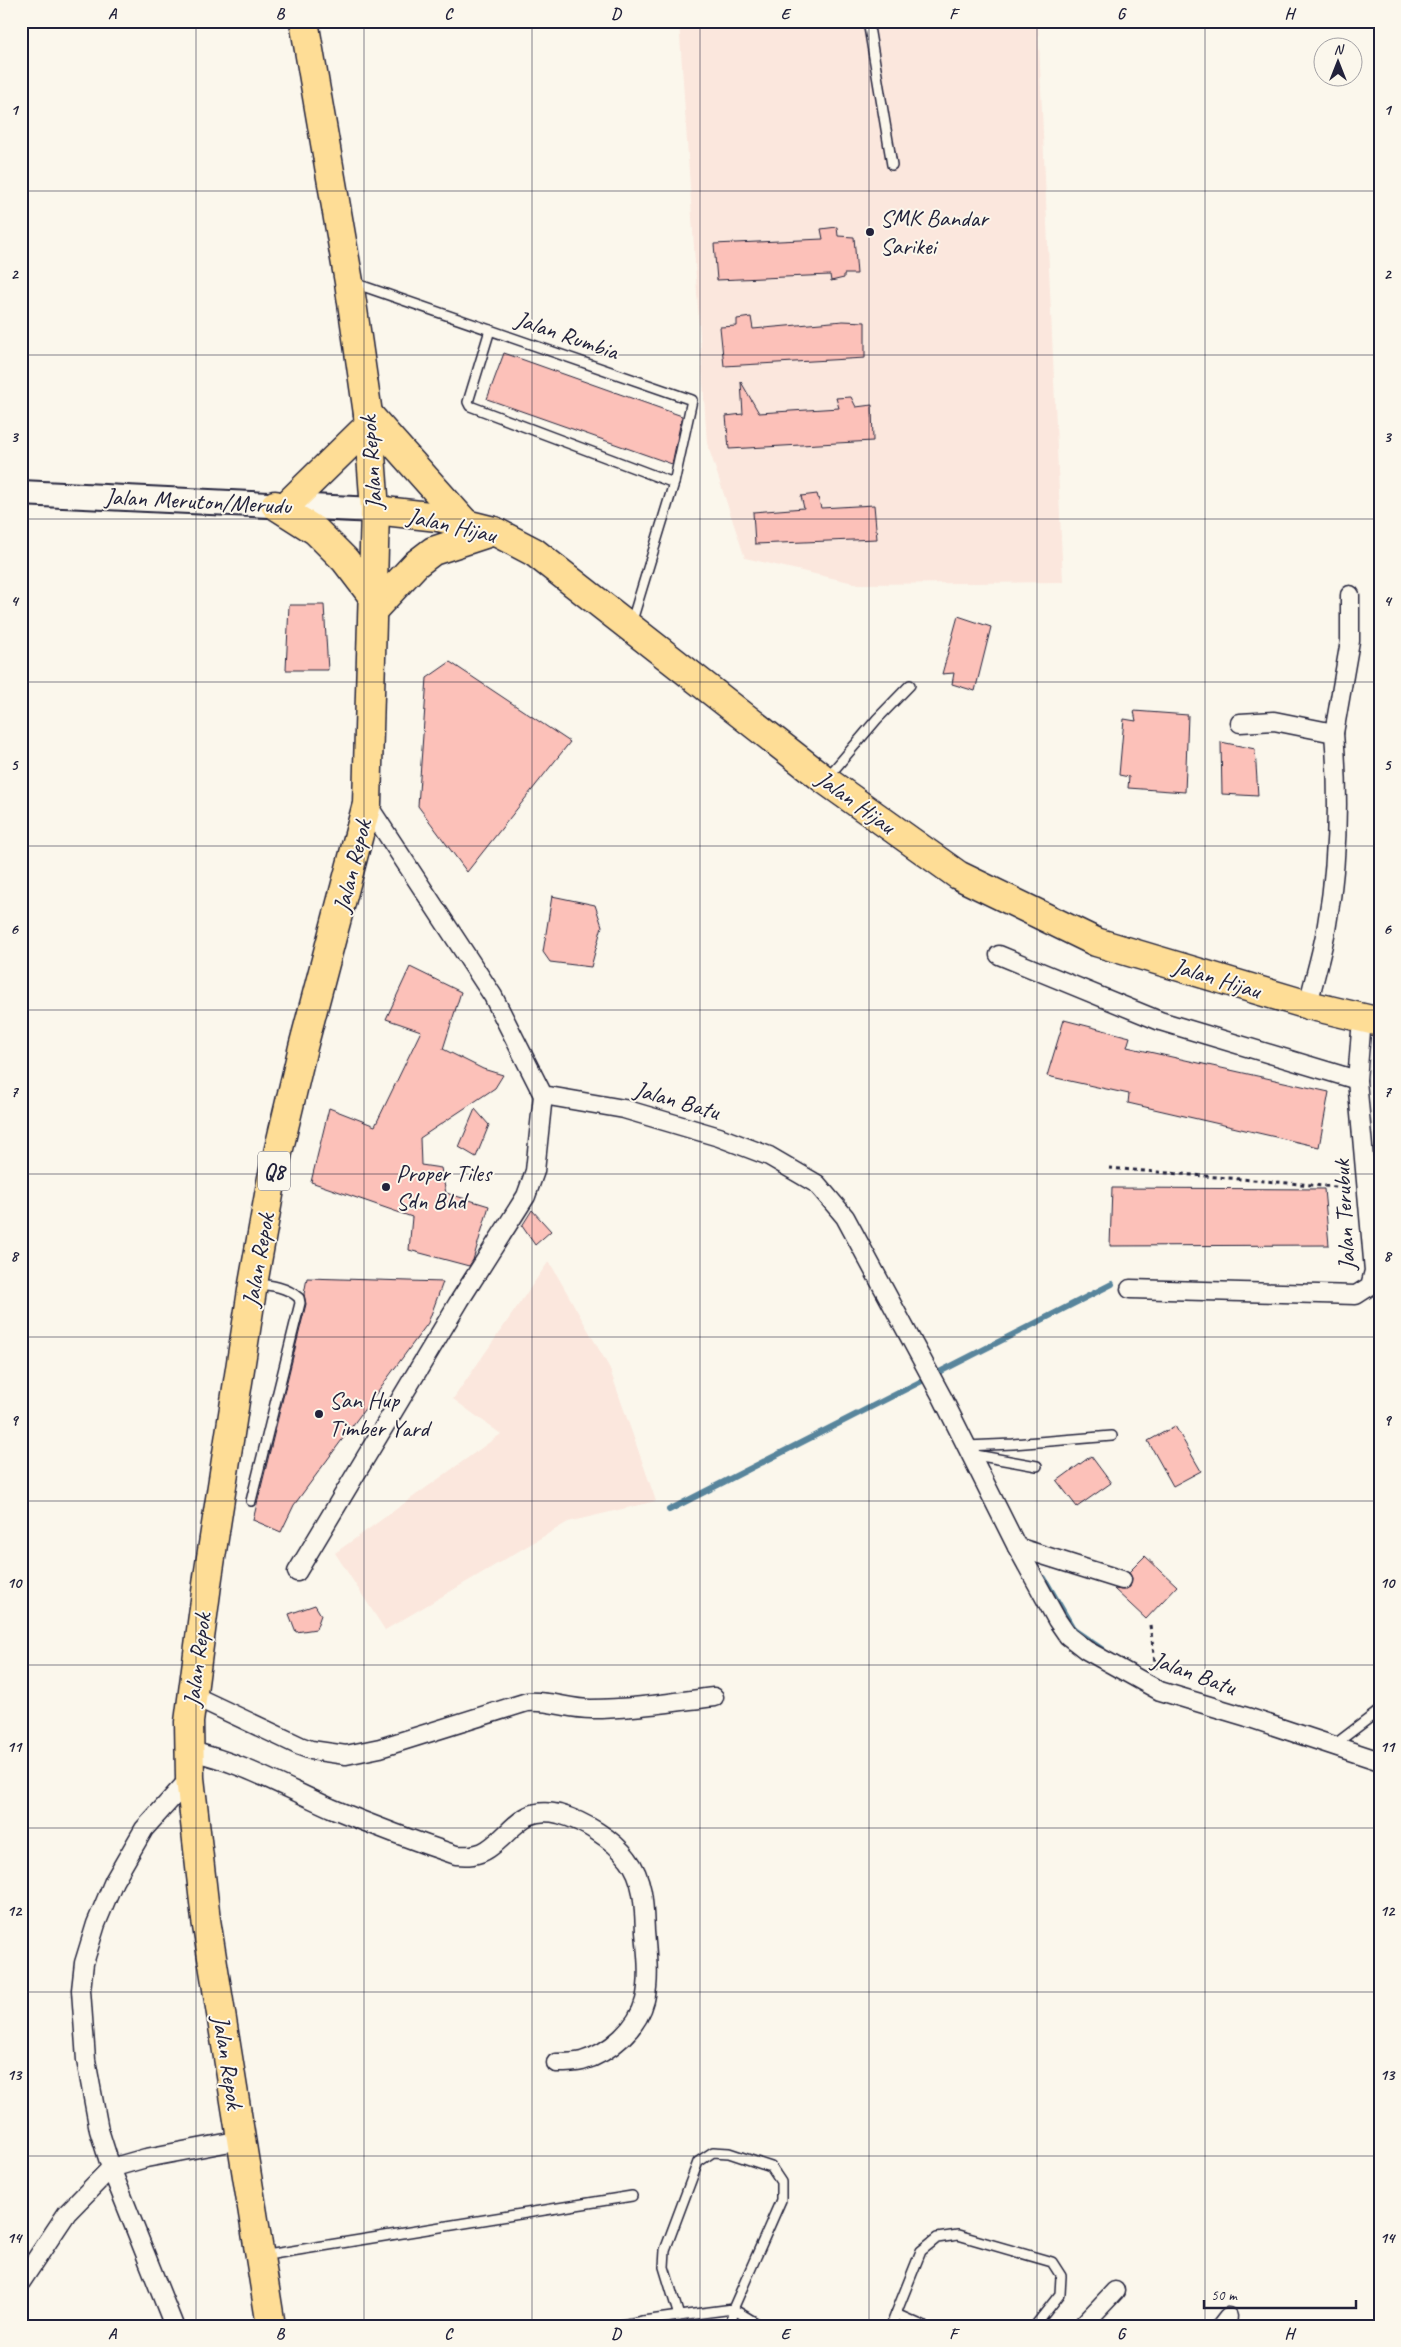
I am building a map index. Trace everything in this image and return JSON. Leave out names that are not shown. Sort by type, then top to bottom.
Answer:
[{"type":"main road","name":"Jalan Repok","points":[[271,2326],[206,1920],[190,1778],[189,1722],[208,1577],[253,1284],[272,1178],[301,1056],[367,804],[374,603],[375,510],[369,420],[349,282],[304,21]]},
{"type":"main road","points":[[468,524],[369,420],[281,505],[316,531],[346,560],[374,603],[433,551],[494,531]]},
{"type":"main road","name":"Jalan Meruton/Merudu","points":[[21,493],[375,510]]},
{"type":"main road","name":"Jalan Hijau","points":[[375,510],[468,524],[494,531],[534,552],[825,780],[958,875],[1096,942],[1308,1005],[1371,1021]]},
{"type":"street","points":[[1308,1005],[1327,924],[1334,867],[1337,770],[1334,733],[1350,642],[1350,595]]},
{"type":"street","points":[[1240,723],[1274,721],[1334,733]]},
{"type":"street","points":[[297,1572],[460,1300],[526,1196],[535,1171],[542,1095],[493,996],[367,804]]},
{"type":"street","points":[[1000,955],[1160,1021],[1357,1080]]},
{"type":"street","name":"Jalan Terubuk","points":[[1130,1289],[1356,1295],[1370,1286],[1374,1271],[1357,1080],[1371,1021]]},
{"type":"street","name":"Jalan Batu","points":[[542,1095],[624,1109],[719,1137],[769,1156],[817,1184],[845,1217],[1017,1547],[1057,1620],[1068,1636],[1086,1650],[1160,1691],[1380,1761]]},
{"type":"street","points":[[1017,1547],[1122,1580]]},
{"type":"street","points":[[192,1695],[300,1746],[311,1750],[346,1755],[380,1748],[527,1702],[543,1701],[590,1709],[641,1706],[714,1697]]},
{"type":"street","points":[[190,1751],[214,1756],[260,1774],[331,1808],[456,1855],[472,1856],[488,1849],[521,1818],[539,1812],[558,1814],[576,1821],[616,1845],[629,1860],[638,1878],[641,1892],[647,1955],[645,2000],[638,2020],[620,2039],[600,2054],[580,2062],[556,2063]]},
{"type":"street","points":[[174,2326],[110,2168],[99,2130],[86,2060],[82,1990],[84,1963],[96,1924],[114,1880],[131,1849],[159,1810],[190,1778]]},
{"type":"street","points":[[22,2279],[67,2214],[110,2168],[146,2158],[241,2140]]},
{"type":"street","points":[[1082,2326],[1115,2291]]},
{"type":"lane","points":[[868,21],[892,165]]},
{"type":"lane","name":"Jalan Rumbia","points":[[349,282],[692,400],[674,482]]},
{"type":"lane","points":[[490,330],[468,402],[470,406],[674,482],[630,626]]},
{"type":"lane","points":[[825,780],[877,719],[910,686]]},
{"type":"lane","points":[[251,1500],[300,1303],[300,1298],[293,1292],[273,1286],[253,1284]]},
{"type":"lane","points":[[968,1450],[1013,1444],[1112,1436]]},
{"type":"lane","points":[[968,1450],[1037,1466]]},
{"type":"lane","points":[[1334,1745],[1380,1710]]},
{"type":"lane","points":[[679,2316],[664,2267],[665,2250],[698,2162],[713,2152],[729,2153],[771,2167],[781,2182],[782,2200],[734,2308],[731,2326]]},
{"type":"lane","points":[[259,2256],[632,2196]]},
{"type":"lane","points":[[891,2326],[921,2251],[937,2238],[958,2235],[1052,2262],[1061,2276],[1060,2294],[1035,2326]]},
{"type":"lane","points":[[616,2326],[734,2308],[761,2326]]},
{"type":"lane","points":[[896,2314],[923,2326]]},
{"type":"path","points":[[1109,1168],[1368,1189]]},
{"type":"path","points":[[1150,1625],[1160,1691]]},
{"type":"shaded area","name":"SMK Bandar Sarikei","points":[[679,21],[1038,21],[1063,582],[858,584],[745,558],[707,443]]},
{"type":"shaded area","points":[[549,1261],[609,1367],[656,1501],[568,1522],[385,1630],[335,1553],[501,1434],[453,1399]]},
{"type":"building","points":[[837,227],[838,236],[854,237],[857,274],[844,274],[844,278],[831,281],[830,275],[717,280],[714,244],[823,239],[821,229]]},
{"type":"building","points":[[751,317],[753,329],[843,321],[865,322],[865,358],[724,366],[720,327],[737,326],[737,319]]},
{"type":"building","points":[[504,353],[682,416],[672,464],[487,399]]},
{"type":"building","points":[[741,382],[759,413],[839,408],[836,398],[851,397],[856,407],[872,405],[873,441],[729,449],[726,416],[743,414]]},
{"type":"building","points":[[817,494],[821,508],[874,505],[877,539],[755,544],[753,512],[804,508],[801,496]]},
{"type":"building","points":[[289,605],[324,605],[328,670],[286,670]]},
{"type":"building","points":[[958,616],[991,627],[975,691],[952,684],[954,673],[942,674]]},
{"type":"building","points":[[450,662],[570,742],[467,872],[418,806],[427,678]]},
{"type":"building","points":[[1134,711],[1188,715],[1185,792],[1128,788],[1129,777],[1119,775],[1124,719],[1136,721]]},
{"type":"building","points":[[1221,742],[1255,749],[1258,796],[1222,794]]},
{"type":"building","points":[[552,896],[595,905],[602,926],[591,967],[550,962],[543,952]]},
{"type":"building","points":[[410,967],[461,992],[443,1049],[483,1069],[503,1075],[495,1088],[420,1138],[421,1165],[441,1168],[446,1193],[489,1206],[473,1260],[469,1266],[409,1250],[412,1217],[311,1182],[329,1108],[375,1126],[421,1031],[386,1019]]},
{"type":"building","points":[[1064,1020],[1130,1037],[1127,1047],[1329,1092],[1319,1147],[1128,1103],[1129,1094],[1047,1076]]},
{"type":"building","points":[[475,1109],[489,1125],[476,1157],[459,1147]]},
{"type":"building","points":[[1112,1188],[1324,1189],[1329,1245],[1110,1246]]},
{"type":"building","points":[[532,1210],[551,1231],[535,1245],[522,1226]]},
{"type":"building","name":"San Hup Timber Yard","points":[[307,1278],[443,1282],[428,1323],[294,1505],[281,1532],[253,1520],[306,1304],[304,1294]]},
{"type":"building","points":[[1175,1426],[1201,1471],[1173,1486],[1148,1441]]},
{"type":"building","points":[[1091,1456],[1111,1483],[1077,1507],[1057,1481]]},
{"type":"building","points":[[1145,1556],[1177,1586],[1146,1619],[1114,1589],[1124,1590],[1130,1587],[1132,1578],[1129,1572]]},
{"type":"building","points":[[315,1605],[321,1615],[316,1629],[296,1632],[289,1614]]},
{"type":"waterway","points":[[669,1510],[1112,1284]]},
{"type":"waterway","points":[[1044,1578],[1074,1630],[1103,1650]]},
{"type":"place","name":"SMK Bandar Sarikei","points":[[870,232]]},
{"type":"place","name":"Proper Tiles Sdn Bhd","points":[[386,1187]]},
{"type":"place","name":"San Hup Timber Yard","points":[[319,1414]]}]
